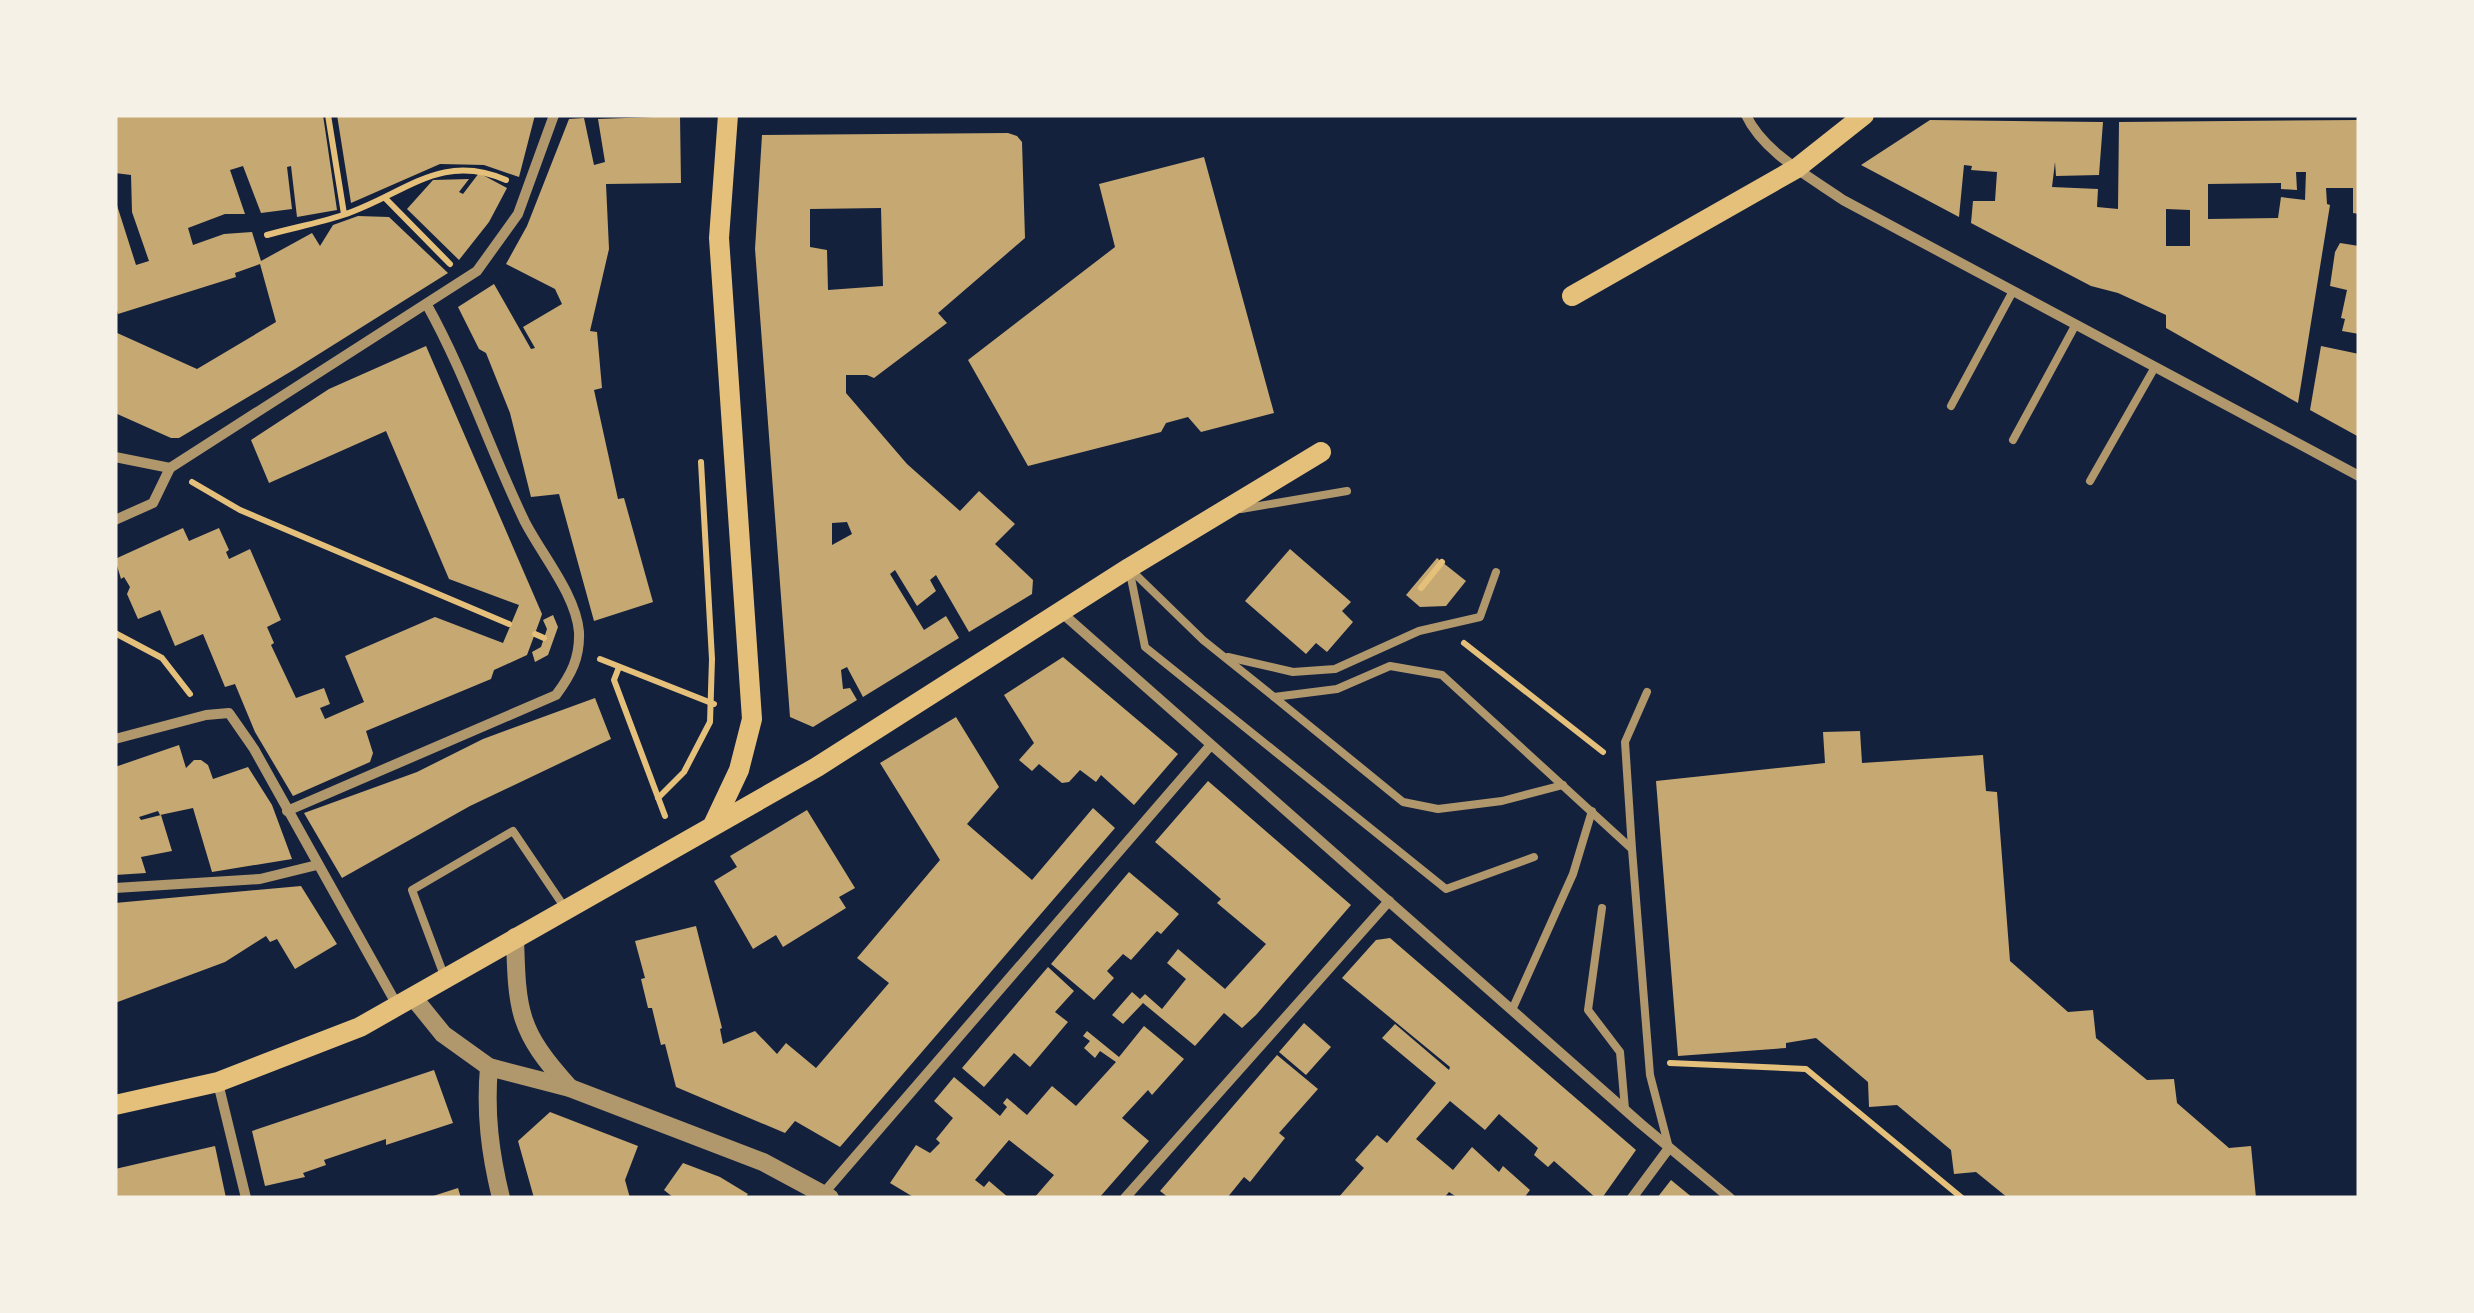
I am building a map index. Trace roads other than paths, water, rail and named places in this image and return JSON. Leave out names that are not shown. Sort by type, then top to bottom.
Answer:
[{"type":"main road","points":[[714,823],[739,770],[752,719],[719,238],[728,115]]},
{"type":"main road","points":[[1572,296],[1797,168],[1864,115]]},
{"type":"main road","points":[[115,1106],[218,1082],[360,1027],[817,767],[1129,568],[1321,452]]},
{"type":"street","points":[[115,520],[152,502],[170,468],[476,270],[518,214],[554,115]]},
{"type":"street","points":[[1746,115],[1753,130],[1797,168],[1844,200],[2359,476]]},
{"type":"street","points":[[288,810],[556,695],[575,668],[579,629],[561,582],[526,522],[451,348],[426,305]]},
{"type":"street","points":[[115,457],[170,468]]},
{"type":"street","points":[[1062,613],[1730,1198]]},
{"type":"street","points":[[115,740],[206,715],[229,714],[254,749],[317,865],[405,1001],[443,1034],[489,1067],[570,1088],[763,1162],[826,1196],[1210,746]]},
{"type":"street","points":[[115,888],[260,879],[317,865]]},
{"type":"street","points":[[1124,1198],[1388,902]]},
{"type":"street","points":[[515,937],[517,992],[524,1022],[539,1054],[570,1088]]},
{"type":"street","points":[[489,1067],[486,1106],[490,1156],[501,1198]]},
{"type":"street","points":[[218,1082],[246,1198]]},
{"type":"street","points":[[1632,1198],[1669,1148]]},
{"type":"lane","points":[[1950,406],[2013,290]]},
{"type":"lane","points":[[2012,440],[2076,324]]},
{"type":"lane","points":[[2090,481],[2154,366]]},
{"type":"lane","points":[[1222,512],[1347,491]]},
{"type":"lane","points":[[1129,568],[1224,656],[1403,802],[1438,809],[1502,800],[1563,785]]},
{"type":"lane","points":[[1129,568],[1145,647],[1446,889],[1534,857]]},
{"type":"lane","points":[[1224,656],[1293,672],[1336,669],[1419,631],[1480,617],[1496,572]]},
{"type":"lane","points":[[1274,697],[1336,689],[1390,666],[1442,675],[1632,848]]},
{"type":"lane","points":[[1646,692],[1625,742],[1628,804],[1650,1075],[1669,1148]]},
{"type":"lane","points":[[1512,1010],[1573,874],[1592,812]]},
{"type":"lane","points":[[445,978],[412,890],[446,870],[513,831],[565,908]]},
{"type":"lane","points":[[1602,908],[1588,1010],[1620,1052],[1624,1109]]}]
